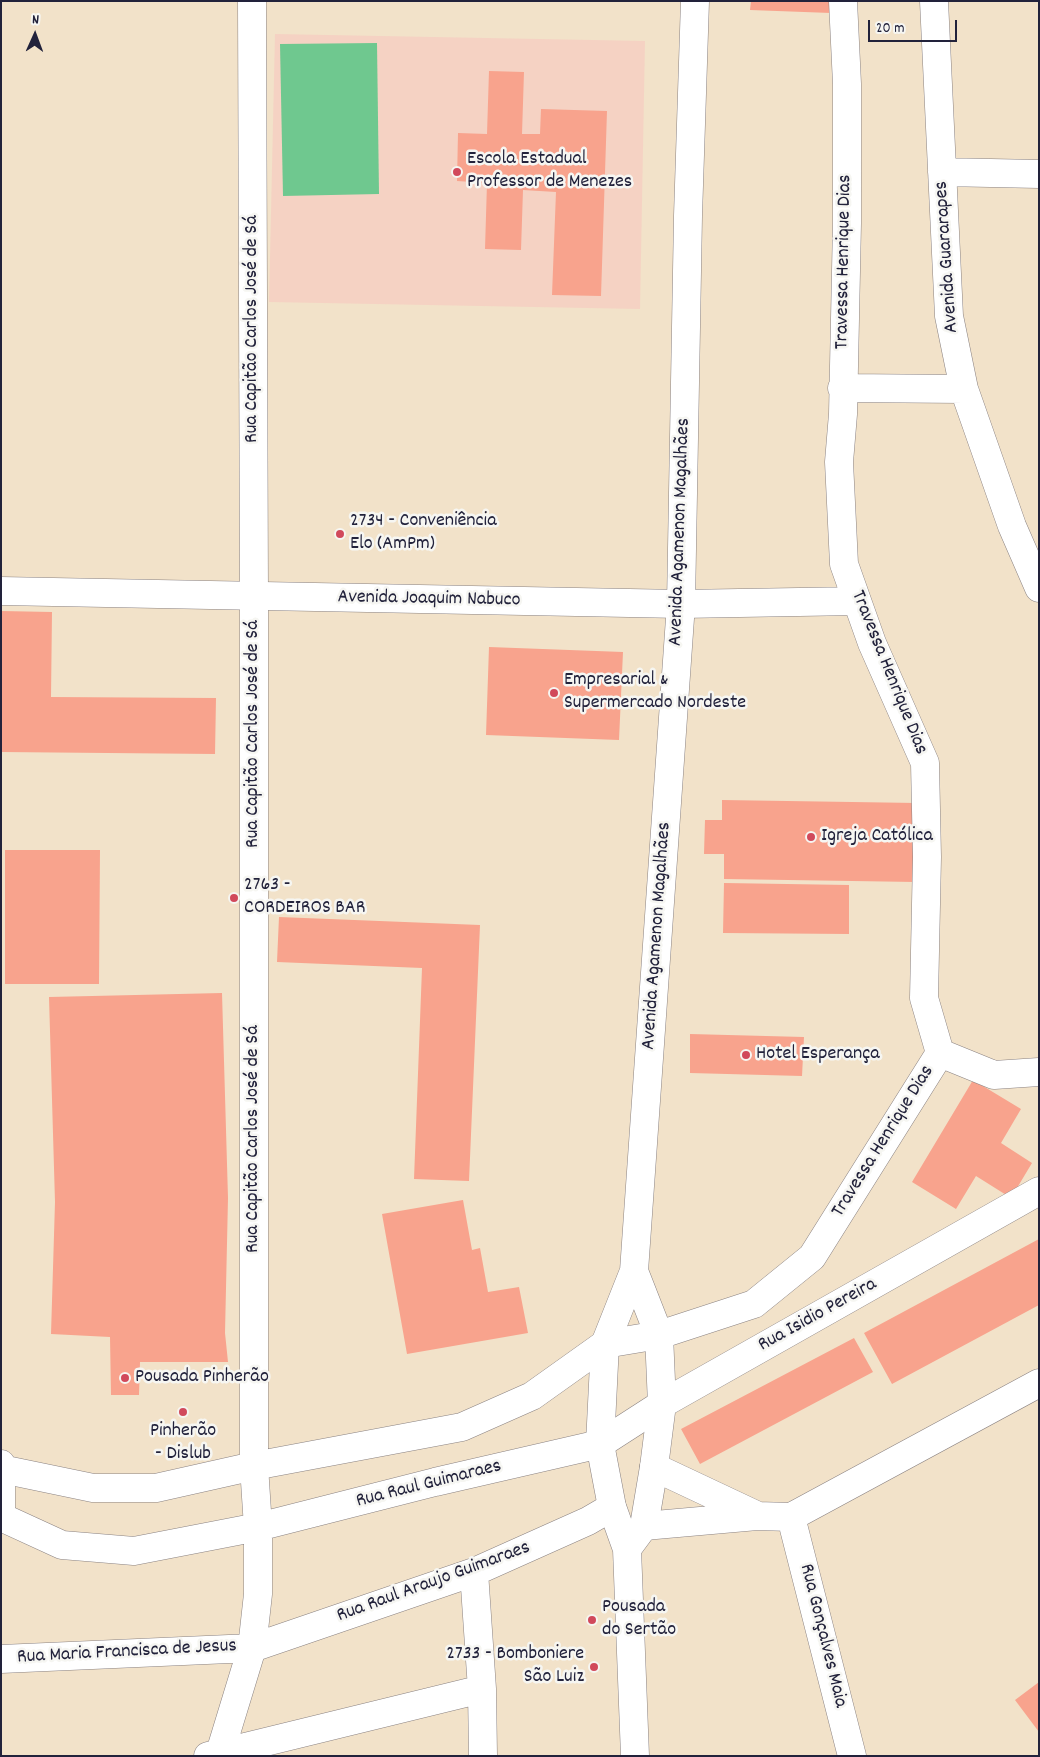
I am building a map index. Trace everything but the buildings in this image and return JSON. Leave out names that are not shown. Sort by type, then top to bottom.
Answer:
[{"type":"street","name":"Rua Capitão Carlos José de Sá","points":[[252,1],[254,1466]]},
{"type":"street","name":"Avenida Agamenon Magalhães","points":[[627,1549],[612,1507],[600,1444],[605,1344],[634,1271],[681,604],[688,216],[695,1]]},
{"type":"street","name":"Travessa Henrique Dias","points":[[605,1344],[659,1335],[754,1304],[812,1256],[940,1053],[924,998],[927,857],[925,763],[872,643],[844,564],[839,462],[843,414],[842,388],[847,223],[847,84],[843,1]]},
{"type":"street","name":"Avenida Guararapes","points":[[934,1],[949,316],[964,389],[1012,526],[1039,588]]},
{"type":"street","points":[[942,172],[1039,174]]},
{"type":"street","points":[[842,388],[964,389]]},
{"type":"street","name":"Avenida Joaquim Nabuco","points":[[1,591],[681,604],[857,601]]},
{"type":"street","points":[[940,1053],[994,1075],[1039,1072]]},
{"type":"street","name":"Rua Isidio Pereira","points":[[600,1444],[662,1404],[1039,1191]]},
{"type":"street","name":"Avenida Agamenon Magalhães","points":[[627,1549],[644,1526],[662,1404],[659,1335],[634,1271]]},
{"type":"street","points":[[1,1517],[2,1467],[93,1488],[156,1488],[254,1466],[462,1428],[532,1396],[605,1344]]},
{"type":"street","points":[[644,1526],[757,1516],[791,1517],[1039,1383]]},
{"type":"street","name":"Rua Raul Guimaraes","points":[[1,1517],[62,1545],[134,1551],[258,1527],[435,1482],[600,1444]]},
{"type":"street","points":[[215,1755],[252,1648],[258,1594],[258,1527],[254,1466]]},
{"type":"street","points":[[654,1467],[757,1516]]},
{"type":"street","name":"Rua Raul Araujo Guimaraes","points":[[252,1648],[474,1572],[580,1525],[612,1507]]},
{"type":"street","name":"Rua Gonçalves Maia","points":[[791,1517],[852,1756]]},
{"type":"street","points":[[627,1549],[635,1756]]},
{"type":"street","points":[[474,1572],[482,1689],[483,1756]]},
{"type":"street","points":[[1,1645],[43,1657]]},
{"type":"street","name":"Rua Maria Francisca de Jesus","points":[[1,1659],[252,1648]]},
{"type":"street","points":[[215,1755],[482,1689]]},
{"type":"shaded area","name":"Escola Estadual Professor de Menezes","points":[[275,34],[645,41],[640,309],[269,302]]},
{"type":"green space","points":[[377,43],[379,194],[283,196],[280,44]]},
{"type":"place","name":"Escola Estadual Professor de Menezes","points":[[457,172]]},
{"type":"place","name":"2734 - Conveniência Elo (AmPm)","points":[[340,534]]},
{"type":"place","name":"Empresarial & Supermercado Nordeste","points":[[554,693]]},
{"type":"place","name":"Igreja Católica","points":[[811,837]]},
{"type":"place","name":"2763 - CORDEIROS BAR","points":[[234,898]]},
{"type":"place","name":"Hotel Esperança","points":[[746,1055]]},
{"type":"place","name":"Pousada Pinherão","points":[[125,1378]]},
{"type":"place","name":"Pinherão - Dislub","points":[[183,1412]]},
{"type":"place","name":"Pousada do Sertão","points":[[592,1620]]},
{"type":"place","name":"2733 - Bomboniere São Luiz","points":[[594,1667]]}]
